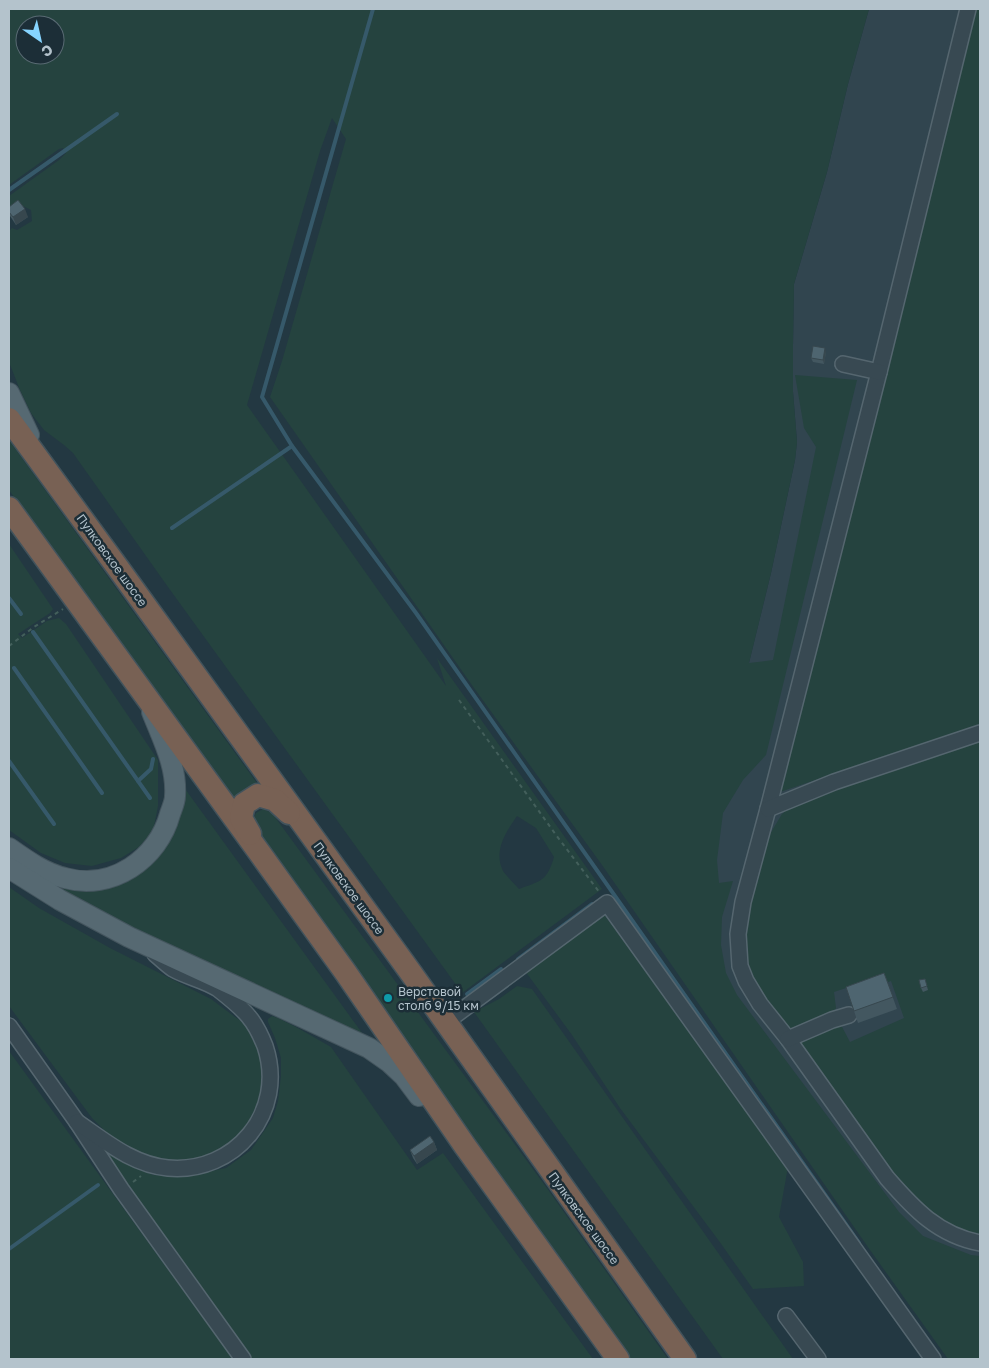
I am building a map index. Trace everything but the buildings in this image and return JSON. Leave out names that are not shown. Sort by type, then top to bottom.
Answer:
[{"type":"highway","name":"Пулковское шоссе","points":[[9,420],[307,828],[685,1359]]},
{"type":"highway","points":[[9,508],[259,852],[618,1359]]},
{"type":"highway","points":[[259,852],[241,818],[244,804],[258,795],[275,800],[307,828]]},
{"type":"main road","points":[[9,393],[42,464]]},
{"type":"main road","points":[[9,848],[42,870],[66,879],[88,881],[108,878],[118,874],[137,864],[148,855],[164,833],[175,798],[175,778],[172,764],[146,697]]},
{"type":"main road","points":[[9,868],[60,900],[145,945],[369,1048],[389,1062],[404,1076],[421,1098],[446,1118]]},
{"type":"street","points":[[968,9],[879,372],[743,902],[738,934],[738,952],[740,966],[746,981],[760,1004],[887,1178],[923,1216],[943,1230],[964,1240],[980,1243]]},
{"type":"street","points":[[843,364],[879,372]]},
{"type":"street","points":[[768,809],[834,782],[980,733]]},
{"type":"street","points":[[446,1022],[607,903],[933,1359]]},
{"type":"street","points":[[77,1122],[139,1161],[153,1166],[180,1168],[212,1162],[226,1156],[251,1134],[260,1119],[269,1091],[270,1068],[261,1035],[250,1017],[217,989],[172,969],[145,945]]},
{"type":"street","points":[[788,1040],[832,1020],[849,1015]]},
{"type":"street","points":[[9,1026],[77,1122],[192,1294],[243,1359]]},
{"type":"street","points":[[786,1316],[818,1359]]},
{"type":"path","points":[[9,646],[34,627],[62,610]]},
{"type":"path","points":[[459,700],[607,903]]},
{"type":"shaded area","points":[[869,9],[980,9],[980,1294],[917,1287],[636,867],[743,687],[771,573],[795,460],[797,442],[793,392],[794,284],[827,172],[848,84]]},
{"type":"green space","points":[[9,9],[869,9],[848,84],[827,172],[794,284],[793,392],[797,442],[795,460],[771,573],[749,663],[773,660],[816,447],[804,428],[795,375],[857,380],[766,755],[743,780],[723,813],[717,860],[719,883],[733,881],[722,917],[721,945],[726,973],[737,995],[899,1212],[923,1236],[971,1255],[980,1256],[980,1359],[948,1359],[602,865],[474,688],[270,397],[346,139],[332,118],[320,151],[247,405],[446,686],[437,658],[602,889],[462,993],[73,453],[44,430],[31,413],[20,390],[9,362],[9,231],[12,228],[17,230],[32,221],[31,210],[21,205],[9,209],[9,196],[66,153],[63,148],[9,185]],"holes":[[[517,816],[536,828],[554,857],[546,876],[538,882],[519,889],[503,871],[500,864],[500,849],[505,835]]]},
{"type":"green space","points":[[974,9],[980,9],[980,724],[780,792]]},
{"type":"green space","points":[[9,440],[259,786],[244,791],[233,801],[9,490]]},
{"type":"green space","points":[[9,544],[53,609],[50,613],[18,634],[22,638],[47,621],[59,618],[66,624],[158,760],[158,806],[153,831],[139,847],[121,858],[92,866],[65,863],[41,853],[9,830]]},
{"type":"green space","points":[[980,737],[980,1237],[956,1230],[919,1208],[788,1032],[764,1004],[746,968],[745,917],[757,866],[770,834],[782,814],[805,798]],"holes":[[[873,979],[877,986],[891,981],[904,1018],[850,1042],[833,1015],[836,1008],[834,992]]]},
{"type":"green space","points":[[183,786],[365,1037],[80,904],[9,856],[92,889],[174,832],[178,821]]},
{"type":"green space","points":[[263,809],[272,813],[549,1191],[668,1359],[629,1359],[524,1213],[256,829],[253,820],[256,813]]},
{"type":"green space","points":[[9,887],[39,908],[110,948],[211,999],[250,1026],[265,1069],[262,1095],[254,1119],[238,1139],[197,1162],[154,1162],[117,1143],[92,1118],[9,1006]]},
{"type":"green space","points":[[603,913],[788,1167],[779,1217],[803,1262],[804,1286],[753,1289],[620,1108],[572,1035],[525,971]]},
{"type":"green space","points":[[517,986],[532,989],[793,1359],[723,1359],[474,1012],[499,999]]},
{"type":"green space","points":[[272,1016],[331,1047],[417,1170],[443,1153],[593,1359],[250,1359],[97,1147],[100,1145],[124,1161],[153,1175],[187,1176],[226,1168],[251,1150],[273,1118],[278,1101],[281,1058],[268,1022],[268,1019]]},
{"type":"green space","points":[[9,1051],[233,1359],[9,1359]]},
{"type":"waterway","points":[[172,528],[292,446],[262,397],[373,9]]},
{"type":"waterway","points":[[9,190],[117,114]]},
{"type":"waterway","points":[[292,446],[416,613],[859,1243]]},
{"type":"waterway","points":[[9,598],[21,614]]},
{"type":"waterway","points":[[33,632],[150,798]]},
{"type":"waterway","points":[[14,668],[102,793]]},
{"type":"waterway","points":[[138,781],[151,769],[153,759]]},
{"type":"waterway","points":[[9,761],[54,824]]},
{"type":"waterway","points":[[518,959],[592,904]]},
{"type":"waterway","points":[[467,994],[501,969]]},
{"type":"waterway","points":[[9,1249],[98,1185]]},
{"type":"place","name":"Верстовой столб 9/15 км","points":[[388,998]]}]
